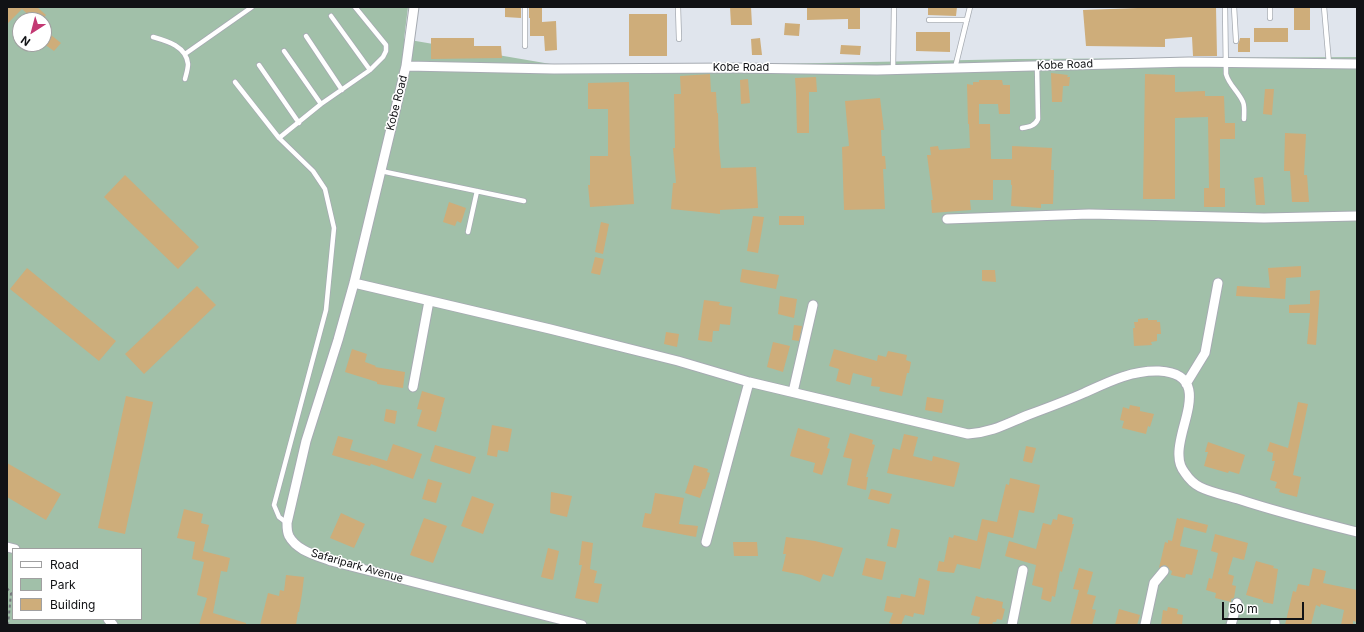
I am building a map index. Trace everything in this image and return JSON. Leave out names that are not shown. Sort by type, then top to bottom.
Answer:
[{"type":"street","points":[[406,66],[414,7]]},
{"type":"street","name":"Kobe Road","points":[[287,523],[306,441],[338,340],[354,283],[406,66],[554,69],[893,69],[1227,62],[1357,64]]},
{"type":"street","points":[[947,219],[1089,214],[1264,218],[1357,216]]},
{"type":"street","points":[[354,283],[678,361],[749,382],[968,434],[993,430],[1115,379],[1144,372],[1172,373],[1186,384],[1190,393],[1190,402],[1178,456],[1181,469],[1189,479],[1200,487],[1212,492],[1230,496],[1274,511],[1357,532]]},
{"type":"street","points":[[1186,384],[1205,353],[1218,283]]},
{"type":"street","points":[[413,386],[429,301]]},
{"type":"street","points":[[793,392],[813,306]]},
{"type":"street","points":[[706,542],[749,382]]},
{"type":"street","name":"Safaripark Avenue","points":[[287,523],[288,535],[298,546],[306,551],[331,561],[582,625]]},
{"type":"street","points":[[1012,625],[1023,570]]},
{"type":"street","points":[[1145,625],[1154,583],[1164,572]]},
{"type":"street","points":[[1231,625],[1237,603]]},
{"type":"lane","points":[[185,54],[252,7]]},
{"type":"lane","points":[[279,138],[322,104],[370,70],[383,57],[386,51],[386,45],[355,7]]},
{"type":"lane","points":[[525,7],[525,46]]},
{"type":"lane","points":[[678,7],[679,39]]},
{"type":"lane","points":[[893,69],[894,7]]},
{"type":"lane","points":[[955,68],[970,7]]},
{"type":"lane","points":[[1226,7],[1226,74],[1228,81],[1234,87],[1243,103],[1244,118]]},
{"type":"lane","points":[[1234,7],[1236,41]]},
{"type":"lane","points":[[1270,7],[1270,18]]},
{"type":"lane","points":[[1324,7],[1329,64]]},
{"type":"lane","points":[[331,16],[370,70]]},
{"type":"lane","points":[[929,20],[967,20]]},
{"type":"lane","points":[[306,36],[342,90]]},
{"type":"lane","points":[[153,37],[169,41],[185,54],[188,64],[185,80]]},
{"type":"lane","points":[[284,51],[322,104]]},
{"type":"lane","points":[[259,65],[299,123]]},
{"type":"lane","points":[[1022,128],[1033,126],[1038,119],[1037,65]]},
{"type":"lane","points":[[235,82],[279,138],[313,171],[325,189],[334,228],[326,310],[274,505],[279,517],[287,523]]},
{"type":"lane","points":[[381,171],[524,201]]},
{"type":"lane","points":[[468,232],[477,191]]},
{"type":"path","points":[[7,588],[11,593],[8,625]]},
{"type":"green space","points":[[7,7],[408,7],[404,39],[574,68],[1018,59],[1357,57],[1357,625],[7,625]]},
{"type":"building","points":[[7,7],[37,7],[43,12],[25,12],[22,9],[19,12],[12,12],[12,19],[7,24]]},
{"type":"building","points":[[505,7],[521,7],[521,18],[505,17]]},
{"type":"building","points":[[529,7],[542,7],[542,22],[556,21],[557,50],[545,51],[544,36],[530,36]]},
{"type":"building","points":[[730,7],[751,7],[752,25],[731,25]]},
{"type":"building","points":[[807,7],[860,7],[860,29],[848,29],[848,19],[807,20]]},
{"type":"building","points":[[928,7],[957,7],[956,16],[928,15]]},
{"type":"building","points":[[1216,7],[1217,56],[1193,56],[1192,37],[1165,39],[1165,47],[1086,46],[1083,10]]},
{"type":"building","points":[[1294,7],[1310,7],[1310,30],[1294,30]]},
{"type":"building","points":[[629,14],[667,14],[667,56],[629,56]]},
{"type":"building","points":[[785,23],[800,24],[799,36],[784,35]]},
{"type":"building","points":[[1254,28],[1288,28],[1288,42],[1254,42]]},
{"type":"building","points":[[916,32],[950,32],[950,52],[916,51]]},
{"type":"building","points":[[52,36],[61,43],[54,51],[52,50]]},
{"type":"building","points":[[431,38],[474,38],[474,46],[501,46],[502,58],[431,59]]},
{"type":"building","points":[[760,38],[762,55],[752,55],[751,39]]},
{"type":"building","points":[[1240,38],[1250,38],[1250,52],[1238,52]]},
{"type":"building","points":[[841,45],[861,46],[860,55],[840,54]]},
{"type":"building","points":[[1051,73],[1068,75],[1067,77],[1070,77],[1069,86],[1063,86],[1062,102],[1052,102]]},
{"type":"building","points":[[710,74],[711,92],[716,92],[721,168],[756,167],[758,208],[720,210],[720,214],[671,209],[673,183],[676,183],[673,148],[675,148],[674,94],[681,94],[680,76]]},
{"type":"building","points":[[1145,74],[1175,75],[1175,92],[1205,91],[1205,96],[1224,96],[1225,123],[1235,123],[1235,139],[1220,139],[1220,188],[1225,188],[1225,207],[1204,207],[1204,188],[1209,188],[1208,117],[1175,118],[1175,199],[1143,199]]},
{"type":"building","points":[[816,77],[817,92],[809,92],[809,133],[797,133],[795,78]]},
{"type":"building","points":[[748,79],[750,103],[741,104],[740,80]]},
{"type":"building","points":[[979,80],[1002,80],[1003,85],[1010,85],[1010,114],[999,114],[998,104],[979,104],[979,124],[990,124],[991,159],[1012,159],[1012,146],[1052,148],[1051,170],[1054,170],[1053,204],[1041,204],[1041,208],[1011,206],[1011,180],[993,180],[993,200],[970,200],[971,210],[932,213],[931,200],[933,200],[927,155],[931,155],[930,147],[938,146],[939,150],[970,148],[967,84],[973,85],[973,82],[979,82]]},
{"type":"building","points":[[629,82],[630,156],[634,204],[590,207],[588,185],[590,185],[590,156],[608,156],[608,109],[588,109],[588,83]]},
{"type":"building","points":[[1265,89],[1274,89],[1272,115],[1263,114]]},
{"type":"building","points":[[880,98],[884,130],[881,130],[882,156],[885,156],[886,169],[883,169],[885,209],[844,210],[842,147],[849,146],[845,101]]},
{"type":"building","points":[[1285,133],[1306,134],[1304,175],[1307,175],[1309,202],[1292,202],[1290,171],[1284,171]]},
{"type":"building","points":[[125,175],[199,247],[178,269],[104,197]]},
{"type":"building","points":[[1263,177],[1265,205],[1256,205],[1254,178]]},
{"type":"building","points":[[449,202],[466,208],[461,223],[457,221],[455,226],[443,222]]},
{"type":"building","points":[[753,216],[764,217],[758,253],[747,251]]},
{"type":"building","points":[[779,216],[804,216],[804,225],[779,225]]},
{"type":"building","points":[[601,222],[609,224],[603,254],[595,252]]},
{"type":"building","points":[[595,257],[604,259],[600,275],[591,273]]},
{"type":"building","points":[[1301,266],[1301,277],[1286,278],[1285,299],[1236,296],[1237,286],[1270,288],[1268,268]]},
{"type":"building","points":[[27,268],[116,341],[99,361],[10,289]]},
{"type":"building","points":[[742,269],[779,275],[776,289],[740,282]]},
{"type":"building","points":[[982,270],[995,270],[996,282],[982,281]]},
{"type":"building","points":[[197,286],[216,305],[144,374],[125,354]]},
{"type":"building","points":[[1320,290],[1316,345],[1307,344],[1310,313],[1289,313],[1289,305],[1310,304],[1310,291]]},
{"type":"building","points":[[780,296],[797,299],[794,318],[778,314]]},
{"type":"building","points":[[704,300],[720,302],[719,305],[732,307],[730,325],[720,324],[719,331],[713,331],[712,342],[698,340]]},
{"type":"building","points":[[1148,318],[1148,320],[1157,320],[1157,322],[1160,322],[1161,334],[1157,334],[1157,341],[1151,342],[1152,345],[1134,346],[1134,322],[1138,322],[1138,319]]},
{"type":"building","points":[[794,325],[802,326],[799,341],[792,340]]},
{"type":"building","points":[[666,332],[679,334],[677,347],[664,344]]},
{"type":"building","points":[[773,342],[790,346],[783,372],[767,367]]},
{"type":"building","points":[[352,349],[367,354],[365,362],[376,366],[375,367],[405,372],[403,388],[377,384],[377,382],[345,372]]},
{"type":"building","points":[[834,349],[877,361],[878,355],[886,357],[888,351],[907,355],[906,360],[911,362],[902,396],[879,391],[880,387],[871,386],[872,378],[853,373],[850,385],[836,381],[839,369],[829,366]]},
{"type":"building","points":[[422,391],[445,398],[436,432],[417,426],[422,410],[417,409]]},
{"type":"building","points":[[126,396],[153,402],[125,534],[98,528]]},
{"type":"building","points":[[927,397],[944,400],[942,413],[925,410]]},
{"type":"building","points":[[1298,402],[1308,404],[1293,475],[1301,477],[1297,497],[1279,492],[1280,489],[1275,488],[1277,482],[1270,480],[1275,461],[1272,461],[1273,453],[1267,451],[1270,442],[1288,448]]},
{"type":"building","points":[[1130,405],[1140,407],[1140,411],[1154,414],[1146,434],[1122,428],[1124,421],[1120,420],[1123,407],[1129,409]]},
{"type":"building","points":[[386,409],[397,411],[395,424],[384,421]]},
{"type":"building","points":[[492,425],[512,429],[508,452],[498,450],[497,457],[487,455]]},
{"type":"building","points":[[798,428],[830,438],[827,448],[830,449],[822,475],[813,472],[815,463],[790,456]]},
{"type":"building","points":[[850,433],[873,440],[872,444],[875,445],[866,477],[868,477],[866,490],[847,485],[852,459],[843,457]]},
{"type":"building","points":[[904,434],[918,437],[913,456],[932,461],[933,456],[960,463],[954,487],[887,473],[893,448],[900,450]]},
{"type":"building","points":[[338,436],[353,440],[350,450],[387,461],[393,444],[422,454],[413,479],[371,464],[370,466],[332,455]]},
{"type":"building","points":[[1208,442],[1245,455],[1239,474],[1229,471],[1228,473],[1204,466],[1208,452],[1205,452]]},
{"type":"building","points":[[435,445],[476,457],[470,474],[430,461]]},
{"type":"building","points":[[1026,446],[1036,448],[1032,463],[1023,461]]},
{"type":"building","points":[[7,463],[61,494],[46,520],[7,497]]},
{"type":"building","points":[[694,465],[708,469],[707,472],[710,473],[705,489],[703,489],[700,498],[685,493]]},
{"type":"building","points":[[1010,478],[1040,485],[1034,513],[1019,510],[1013,538],[988,532],[980,569],[957,564],[954,573],[937,571],[939,561],[944,562],[949,537],[953,538],[954,535],[977,541],[982,519],[997,522],[1006,484],[1009,485]]},
{"type":"building","points":[[428,479],[442,483],[436,503],[422,499]]},
{"type":"building","points":[[871,489],[892,494],[889,504],[868,499]]},
{"type":"building","points":[[551,492],[572,496],[567,517],[550,513]]},
{"type":"building","points":[[655,493],[684,498],[679,524],[698,526],[696,537],[642,527],[645,513],[651,514]]},
{"type":"building","points":[[472,496],[494,504],[483,534],[461,526]]},
{"type":"building","points":[[184,509],[203,514],[201,523],[209,525],[203,551],[230,558],[227,572],[221,571],[213,613],[246,623],[246,625],[199,625],[207,598],[197,595],[204,562],[192,559],[195,542],[177,538]]},
{"type":"building","points":[[341,513],[365,524],[354,548],[330,538]]},
{"type":"building","points":[[1058,514],[1073,518],[1072,524],[1074,524],[1062,572],[1060,571],[1055,597],[1052,596],[1051,602],[1041,599],[1043,588],[1032,585],[1036,565],[1005,556],[1009,541],[1036,549],[1043,523],[1051,525],[1053,519],[1057,520]]},
{"type":"building","points":[[424,518],[447,526],[433,563],[410,555]]},
{"type":"building","points":[[1177,518],[1208,525],[1206,533],[1184,527],[1180,546],[1198,550],[1192,575],[1186,574],[1185,578],[1171,575],[1172,571],[1165,565],[1159,568],[1165,542],[1168,543],[1168,540],[1172,541]]},
{"type":"building","points":[[891,528],[900,530],[896,548],[887,546]]},
{"type":"building","points":[[1215,534],[1248,543],[1244,560],[1233,557],[1228,574],[1234,576],[1232,585],[1236,586],[1234,598],[1231,599],[1231,602],[1215,598],[1216,593],[1206,590],[1209,578],[1212,579],[1218,553],[1211,551]]},
{"type":"building","points":[[786,537],[815,541],[843,548],[833,577],[823,574],[820,582],[802,575],[782,571],[786,554],[783,554]]},
{"type":"building","points":[[582,541],[593,543],[590,569],[597,571],[594,583],[602,584],[598,603],[575,598],[582,565],[579,565]]},
{"type":"building","points":[[733,542],[757,542],[758,556],[734,556]]},
{"type":"building","points":[[548,548],[559,551],[553,580],[541,577]]},
{"type":"building","points":[[866,558],[886,562],[882,580],[862,575]]},
{"type":"building","points":[[1256,561],[1274,566],[1273,568],[1278,569],[1273,604],[1263,602],[1263,600],[1246,595]]},
{"type":"building","points":[[1079,568],[1093,572],[1087,594],[1096,596],[1092,609],[1096,610],[1092,625],[1070,625],[1079,590],[1073,589]]},
{"type":"building","points":[[1313,568],[1326,571],[1323,583],[1357,590],[1357,622],[1353,621],[1353,625],[1341,625],[1344,610],[1321,604],[1320,607],[1316,605],[1311,625],[1285,625],[1293,591],[1296,592],[1298,584],[1309,586]]},
{"type":"building","points":[[286,575],[304,577],[296,625],[260,625],[268,593],[279,596],[280,590],[284,591]]},
{"type":"building","points":[[919,578],[930,581],[924,615],[914,613],[913,617],[905,615],[901,625],[889,623],[893,613],[884,611],[887,596],[900,598],[901,594],[915,597]]},
{"type":"building","points":[[976,596],[1003,602],[1002,608],[1005,609],[1002,620],[997,619],[992,625],[978,625],[980,617],[971,615]]},
{"type":"building","points":[[1168,607],[1178,609],[1177,614],[1183,615],[1182,625],[1161,625],[1163,610],[1167,611]]},
{"type":"building","points":[[1119,609],[1140,615],[1137,625],[1115,625]]}]
